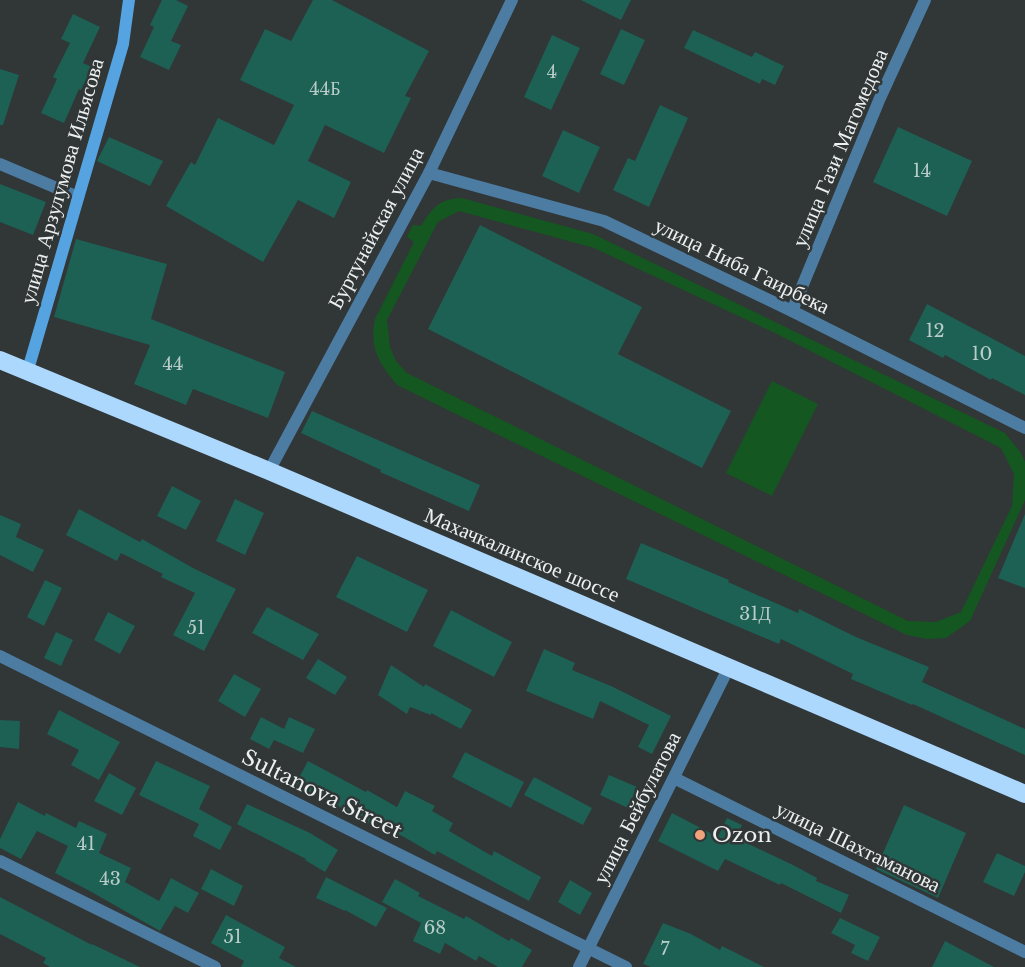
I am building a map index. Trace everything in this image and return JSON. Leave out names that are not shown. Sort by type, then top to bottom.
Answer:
[{"type":"highway","name":"Махачкалинское шоссе","points":[[0,360],[269,471],[1025,794]]},
{"type":"street","name":"улица Арзулумова Ильясова","points":[[27,373],[123,44],[129,0]]},
{"type":"street","name":"Буртунайская улица","points":[[269,471],[429,173],[512,0]]},
{"type":"street","name":"улица Гази Магомедова","points":[[792,311],[880,99],[926,0]]},
{"type":"street","points":[[0,164],[78,197]]},
{"type":"street","name":"улица Ниба Гаирбека","points":[[429,173],[604,221],[792,311],[1025,428]]},
{"type":"street","name":"Sultanova Street","points":[[0,656],[626,967]]},
{"type":"street","name":"улица Бейбулатова","points":[[579,967],[729,667]]},
{"type":"street","name":"улица Шахтаманова","points":[[674,778],[1025,952]]},
{"type":"street","points":[[0,861],[215,967]]},
{"type":"green space","points":[[462,198],[593,234],[1005,433],[1021,453],[1025,462],[1025,500],[970,621],[946,638],[927,639],[907,635],[397,385],[377,355],[373,339],[375,319],[414,242],[407,237],[413,225],[421,226],[429,214],[442,202]],"holes":[[[459,211],[594,248],[777,334],[1001,448],[1014,474],[1012,506],[961,612],[936,622],[908,621],[407,373],[396,361],[390,347],[387,320],[438,222]]]},
{"type":"green space","points":[[772,381],[818,404],[772,496],[726,473]]},
{"type":"building","points":[[162,0],[176,0],[188,6],[171,41],[181,45],[169,70],[140,57],[154,27],[150,25]]},
{"type":"building","points":[[313,0],[332,0],[429,51],[405,96],[411,98],[384,153],[325,125],[308,161],[351,182],[334,218],[298,200],[263,262],[166,206],[191,162],[195,165],[218,118],[274,145],[294,105],[240,80],[265,29],[291,41]]},
{"type":"building","points":[[581,0],[631,0],[621,20]]},
{"type":"building","points":[[73,14],[100,27],[83,63],[92,67],[64,123],[41,113],[57,79],[53,77],[70,43],[61,39]]},
{"type":"building","points":[[621,29],[645,40],[624,85],[600,74]]},
{"type":"building","points":[[693,30],[752,57],[755,52],[784,66],[775,85],[762,79],[760,84],[684,48]]},
{"type":"building","points":[[552,35],[580,48],[551,110],[524,97]]},
{"type":"building","points":[[0,69],[19,75],[3,125],[0,125]]},
{"type":"building","points":[[660,105],[688,118],[649,207],[613,190],[628,158],[635,161]]},
{"type":"building","points":[[898,127],[972,161],[947,216],[873,182]]},
{"type":"building","points":[[563,130],[600,147],[579,193],[542,176]]},
{"type":"building","points":[[109,137],[163,161],[150,186],[97,161]]},
{"type":"building","points":[[0,184],[46,202],[33,235],[0,222]]},
{"type":"building","points":[[480,225],[642,307],[618,354],[731,411],[702,468],[428,329]]},
{"type":"building","points":[[76,239],[167,264],[151,319],[285,372],[268,418],[193,389],[186,405],[134,384],[150,345],[54,317]]},
{"type":"building","points":[[927,304],[1025,356],[1025,395],[945,355],[943,358],[909,340]]},
{"type":"building","points":[[312,411],[480,485],[469,511],[380,472],[381,470],[301,433]]},
{"type":"building","points":[[172,486],[201,501],[186,530],[157,516]]},
{"type":"building","points":[[235,499],[264,513],[245,555],[216,541]]},
{"type":"building","points":[[79,509],[140,542],[142,539],[236,589],[204,651],[173,635],[195,593],[161,577],[163,574],[121,553],[117,561],[66,535]]},
{"type":"building","points":[[1025,514],[1025,588],[998,578]]},
{"type":"building","points":[[0,515],[21,524],[16,537],[44,550],[33,572],[0,555]]},
{"type":"building","points":[[641,543],[729,580],[728,582],[798,613],[799,609],[856,637],[929,667],[922,682],[1025,729],[1025,755],[913,704],[851,679],[853,674],[781,639],[779,644],[626,579]]},
{"type":"building","points":[[357,556],[428,590],[407,632],[336,597]]},
{"type":"building","points":[[45,580],[62,588],[44,626],[27,617]]},
{"type":"building","points":[[267,607],[319,634],[303,660],[252,633]]},
{"type":"building","points":[[451,610],[512,642],[494,677],[433,646]]},
{"type":"building","points":[[108,612],[135,626],[120,654],[94,640]]},
{"type":"building","points":[[56,632],[73,640],[61,666],[44,658]]},
{"type":"building","points":[[544,649],[575,663],[572,670],[611,686],[671,716],[652,754],[638,747],[649,725],[600,701],[593,719],[526,691]]},
{"type":"building","points":[[318,659],[347,677],[335,695],[306,678]]},
{"type":"building","points":[[391,665],[424,687],[425,684],[472,710],[461,729],[431,713],[431,715],[410,707],[407,714],[378,695]]},
{"type":"building","points":[[234,674],[261,689],[245,717],[218,701]]},
{"type":"building","points":[[59,710],[120,742],[99,780],[71,765],[79,750],[47,734]]},
{"type":"building","points":[[261,717],[284,729],[289,717],[315,729],[303,753],[274,740],[269,749],[250,739]]},
{"type":"building","points":[[0,720],[20,721],[19,749],[0,747]]},
{"type":"building","points":[[465,752],[524,782],[511,808],[452,777]]},
{"type":"building","points":[[156,761],[210,786],[199,809],[232,827],[220,850],[193,836],[199,824],[139,795]]},
{"type":"building","points":[[308,761],[397,807],[405,791],[435,806],[432,811],[453,823],[449,831],[492,856],[494,851],[541,877],[529,901],[437,851],[435,855],[404,837],[375,823],[373,826],[317,794],[316,796],[295,785]]},
{"type":"building","points":[[109,773],[136,788],[122,815],[94,801]]},
{"type":"building","points":[[609,775],[637,787],[628,808],[600,795]]},
{"type":"building","points":[[534,777],[592,808],[583,825],[524,795]]},
{"type":"building","points":[[18,802],[76,828],[79,821],[107,834],[99,853],[131,868],[125,882],[159,901],[171,878],[199,893],[188,913],[175,906],[160,931],[55,873],[68,846],[37,831],[21,859],[0,848],[0,839]]},
{"type":"building","points":[[247,804],[310,833],[338,850],[325,872],[306,859],[237,824]]},
{"type":"building","points":[[904,805],[966,833],[938,898],[876,869]]},
{"type":"building","points":[[672,813],[718,837],[727,818],[742,825],[736,838],[793,865],[817,878],[816,881],[849,895],[841,913],[781,883],[780,885],[725,859],[718,871],[658,841]]},
{"type":"building","points":[[997,853],[1025,866],[1025,872],[1014,896],[983,882]]},
{"type":"building","points":[[211,869],[243,886],[234,906],[201,889]]},
{"type":"building","points":[[326,877],[387,908],[376,927],[345,910],[316,898]]},
{"type":"building","points":[[395,879],[420,893],[418,896],[464,919],[466,916],[509,941],[511,938],[532,950],[522,967],[498,967],[479,956],[476,961],[445,943],[440,954],[413,941],[421,923],[382,902]]},
{"type":"building","points":[[570,880],[592,893],[580,915],[558,902]]},
{"type":"building","points":[[0,897],[140,967],[50,967],[43,963],[46,958],[0,934]]},
{"type":"building","points":[[226,915],[285,947],[279,958],[296,967],[241,967],[244,961],[211,943]]},
{"type":"building","points":[[840,918],[880,937],[868,961],[851,953],[855,945],[831,933]]},
{"type":"building","points":[[663,923],[691,934],[720,950],[722,946],[764,967],[651,967],[643,964]]},
{"type":"building","points":[[945,941],[994,967],[932,967]]},
{"type":"place","name":"Ozon","points":[[700,835]]}]
